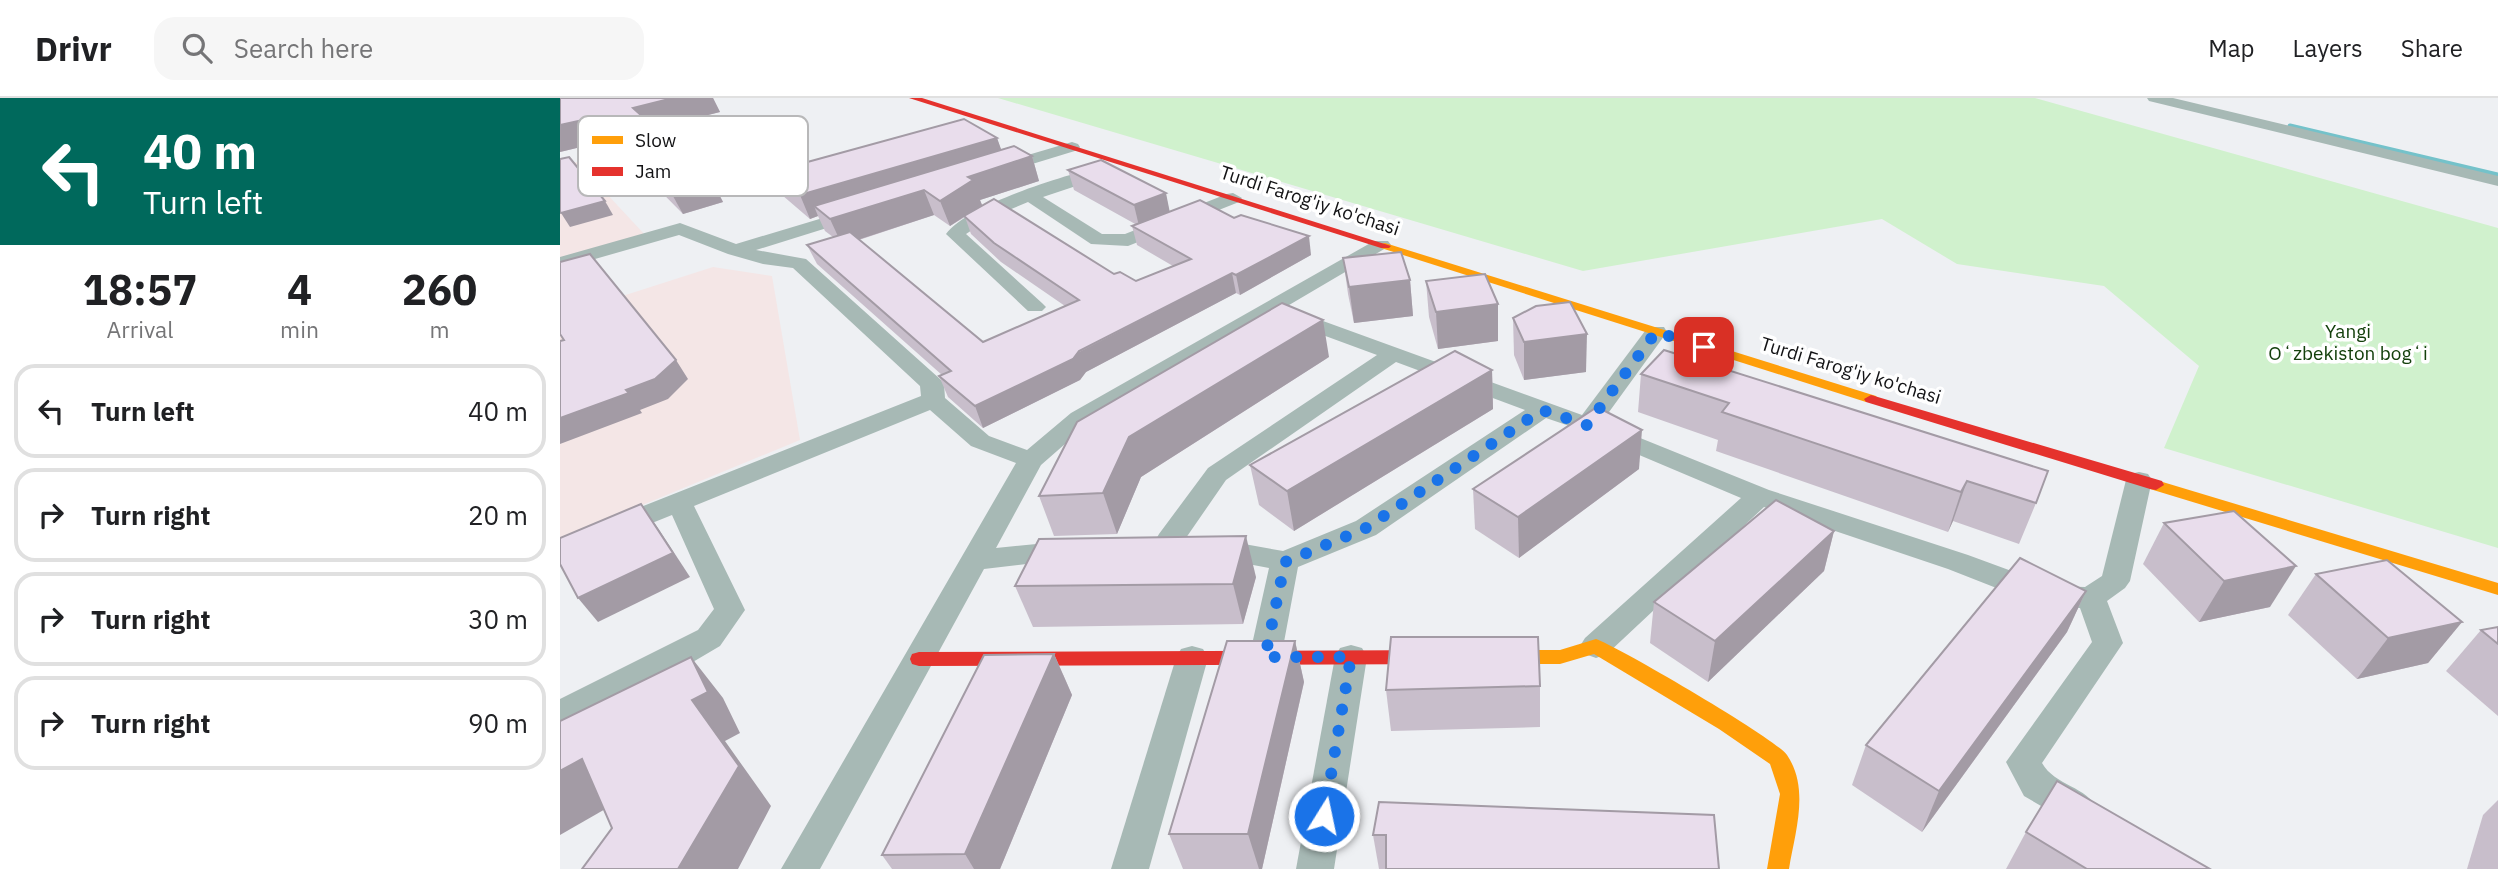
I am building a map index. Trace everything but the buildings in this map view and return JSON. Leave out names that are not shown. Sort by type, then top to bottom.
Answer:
[{"type":"main road","name":"Turdi Farog'iy ko'chasi","points":[[913,98],[1656,332],[2498,589]]},
{"type":"main road","points":[[919,659],[1560,657],[1596,646],[1726,723],[1779,759],[1791,794],[1778,869]]},
{"type":"street","points":[[2154,98],[2498,181]]},
{"type":"street","points":[[982,174],[1072,147]]},
{"type":"street","points":[[1035,307],[954,234],[977,218],[1030,196],[1126,164]]},
{"type":"street","points":[[1030,196],[1098,240],[1128,240],[1233,198]]},
{"type":"street","points":[[735,250],[880,206]]},
{"type":"street","points":[[799,263],[816,225]]},
{"type":"street","points":[[560,264],[680,229],[735,250],[763,258],[799,263],[932,384],[933,400],[980,441],[1031,460]]},
{"type":"street","points":[[800,869],[1031,460],[1080,418],[1381,245]]},
{"type":"street","points":[[1272,308],[1587,425],[1760,496],[1958,562],[2050,597],[2091,598],[2115,581],[2138,480]]},
{"type":"street","points":[[1587,425],[1656,332]]},
{"type":"street","points":[[1169,541],[1217,474],[1393,354]]},
{"type":"street","points":[[560,550],[933,400]]},
{"type":"street","points":[[1141,544],[1169,541],[1285,562],[1366,528],[1542,410]]},
{"type":"street","points":[[1596,646],[1760,496]]},
{"type":"street","points":[[560,714],[709,638],[730,610],[680,502]]},
{"type":"street","points":[[974,560],[1099,548]]},
{"type":"street","points":[[1265,657],[1285,562]]},
{"type":"street","points":[[2091,598],[2108,643],[2023,762],[2036,785],[2108,827]]},
{"type":"street","points":[[1315,869],[1351,657]]},
{"type":"street","points":[[1130,869],[1192,658]]},
{"type":"shaded area","points":[[577,162],[578,196],[609,196],[646,236],[560,261],[560,166]]},
{"type":"shaded area","points":[[713,267],[772,276],[800,440],[560,539],[560,316]]},
{"type":"green space","name":"Yangi Oʻzbekiston bogʻi","points":[[998,98],[2035,98],[2498,228],[2498,548],[2164,448],[2199,366],[2104,286],[1957,264],[1882,219],[1583,271]]},
{"type":"waterway","points":[[2290,126],[2498,175]]},
{"type":"traffic: slow","points":[[1385,246],[1871,399]]},
{"type":"traffic: slow","points":[[2156,485],[2498,589]]},
{"type":"traffic: slow","points":[[1456,657],[1560,657],[1596,646],[1726,723],[1779,759],[1791,794],[1778,869]]},
{"type":"traffic: jam","points":[[913,98],[1385,246]]},
{"type":"traffic: jam","points":[[1871,399],[2156,485]]},
{"type":"traffic: jam","points":[[919,659],[1456,657]]},
{"type":"route","points":[[1324,816],[1351,657],[1265,657],[1285,562],[1366,528],[1542,410],[1587,425],[1656,332],[1704,347]]}]
